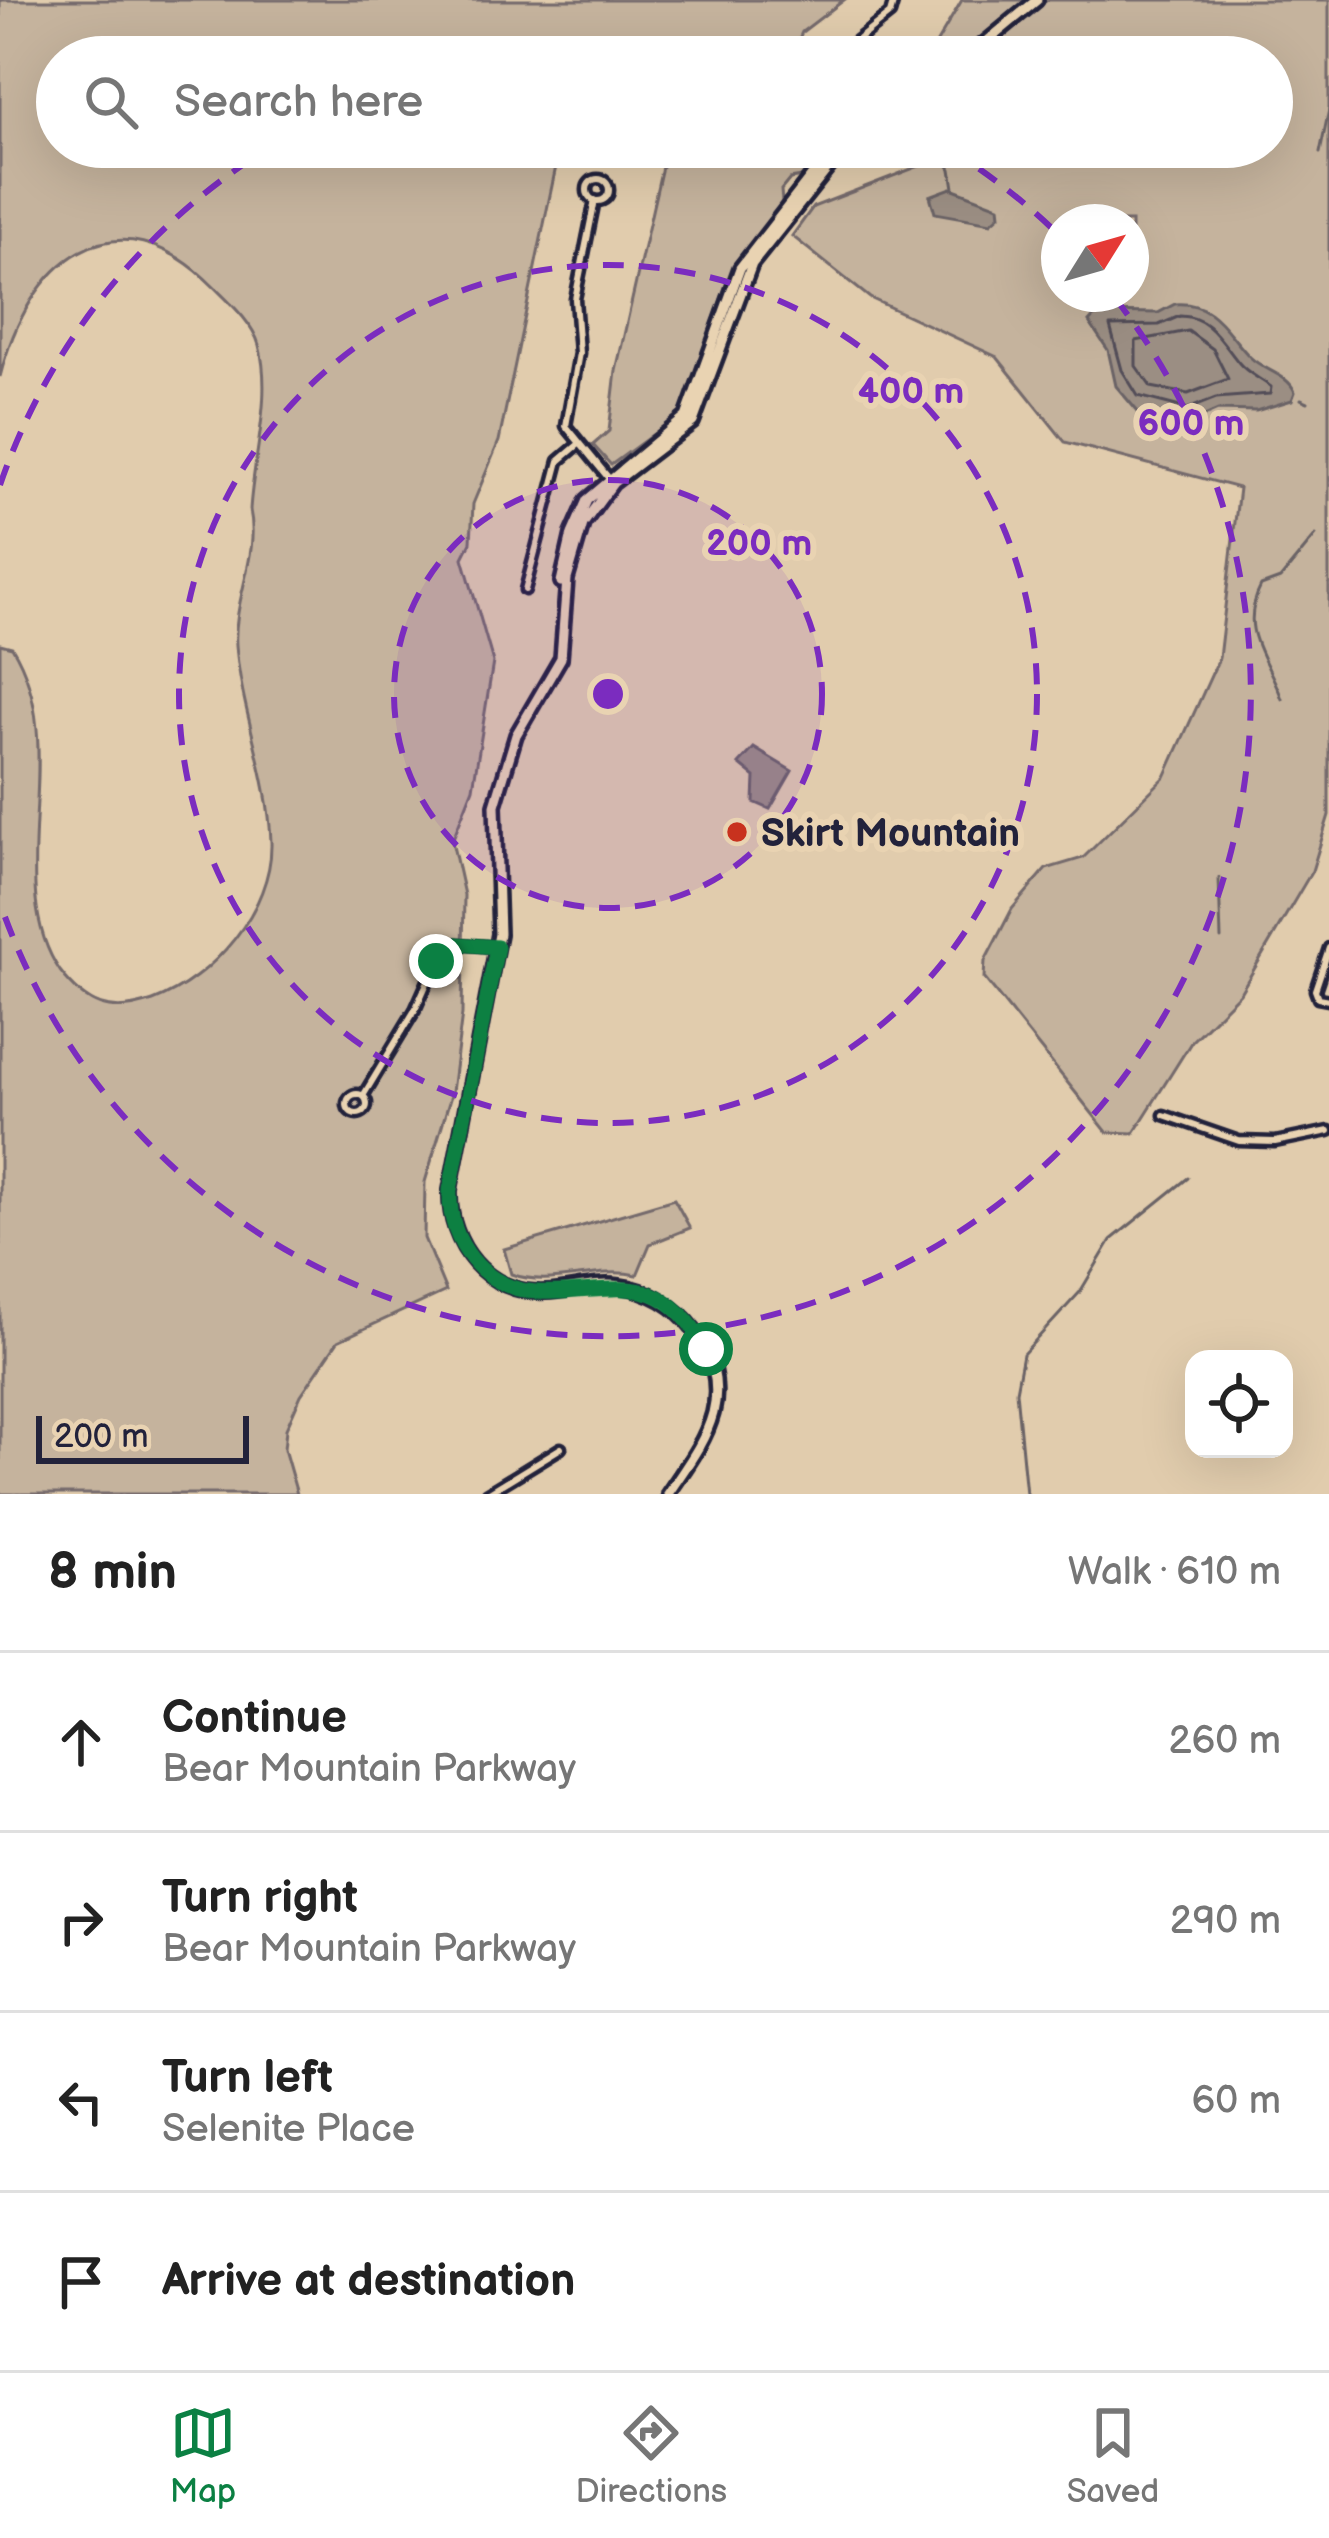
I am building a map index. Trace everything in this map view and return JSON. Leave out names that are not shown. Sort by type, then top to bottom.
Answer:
[{"type":"street","points":[[862,36],[890,14],[894,0]]},
{"type":"street","points":[[995,36],[1041,0]]},
{"type":"street","points":[[1002,36],[1041,0]]},
{"type":"street","points":[[668,1494],[705,1436],[715,1407],[712,1364],[692,1326],[658,1298],[633,1288],[599,1285],[544,1292],[501,1282],[470,1259],[453,1226],[450,1190],[497,947],[501,902],[492,835],[495,805],[516,735],[556,670],[558,601],[580,511],[686,417],[740,268],[818,168]]},
{"type":"street","points":[[610,480],[693,422],[752,264],[828,168]]},
{"type":"street","points":[[595,200],[574,299],[579,353],[566,420],[579,444],[610,480]]},
{"type":"street","points":[[525,590],[559,461],[579,444]]},
{"type":"street","points":[[363,1096],[415,1010],[440,954],[457,944],[497,947]]},
{"type":"street","points":[[1329,948],[1315,995],[1329,1000]]},
{"type":"street","points":[[1321,971],[1329,980]]},
{"type":"street","points":[[1164,1115],[1239,1141],[1275,1142],[1329,1132]]},
{"type":"street","points":[[486,1494],[561,1448]]},
{"type":"shaded area","points":[[0,0],[844,0],[800,36],[36,36],[36,168],[556,168],[499,441],[473,504],[471,542],[463,558],[493,662],[473,788],[452,841],[464,895],[462,1014],[452,1092],[425,1182],[424,1238],[446,1291],[338,1341],[301,1395],[286,1429],[284,1449],[297,1494],[0,1494],[0,644],[12,647],[29,686],[37,727],[36,897],[43,936],[60,971],[80,993],[100,1005],[124,1008],[153,1001],[197,976],[217,959],[250,916],[262,892],[271,842],[236,645],[252,544],[250,510],[263,406],[263,365],[252,329],[214,287],[178,257],[143,243],[110,241],[80,251],[31,300],[0,377]]},
{"type":"shaded area","points":[[962,0],[1329,0],[1329,815],[1312,871],[1240,993],[1192,1041],[1134,1133],[1107,1132],[984,978],[985,961],[1012,909],[1046,869],[1083,858],[1165,777],[1219,658],[1239,488],[1065,442],[997,357],[870,298],[792,236],[813,207],[914,168],[1293,168],[1293,36],[941,36]]},
{"type":"shaded area","points":[[662,168],[809,168],[781,190],[782,202],[728,279],[681,414],[611,465],[593,445],[609,431],[616,371]]},
{"type":"shaded area","points":[[674,1199],[690,1228],[650,1244],[637,1275],[542,1279],[511,1274],[504,1249]]},
{"type":"water","points":[[951,188],[999,206],[1000,215],[991,223],[935,213],[930,196]]},
{"type":"water","points":[[1175,304],[1189,304],[1210,313],[1250,357],[1287,381],[1295,392],[1292,400],[1256,411],[1218,410],[1193,421],[1138,412],[1116,386],[1108,350],[1089,322],[1098,312],[1158,313]]},
{"type":"water","points":[[754,748],[792,771],[770,809],[754,802],[755,777],[739,764]]},
{"type":"waterway","points":[[1320,153],[1329,109]]},
{"type":"waterway","points":[[950,168],[954,188]]},
{"type":"waterway","points":[[1301,399],[1308,402]]},
{"type":"waterway","points":[[1282,699],[1253,631],[1254,602],[1261,586],[1280,579],[1316,535]]},
{"type":"waterway","points":[[1219,878],[1221,939]]},
{"type":"waterway","points":[[1026,1494],[1016,1391],[1023,1354],[1080,1292],[1111,1240],[1188,1178]]},
{"type":"place","name":"Skirt Mountain","points":[[737,832]]},
{"type":"route","points":[[436,961],[445,949],[457,944],[497,947],[450,1190],[453,1226],[464,1251],[488,1275],[515,1288],[544,1292],[609,1285],[646,1292],[682,1316],[706,1349]]}]
